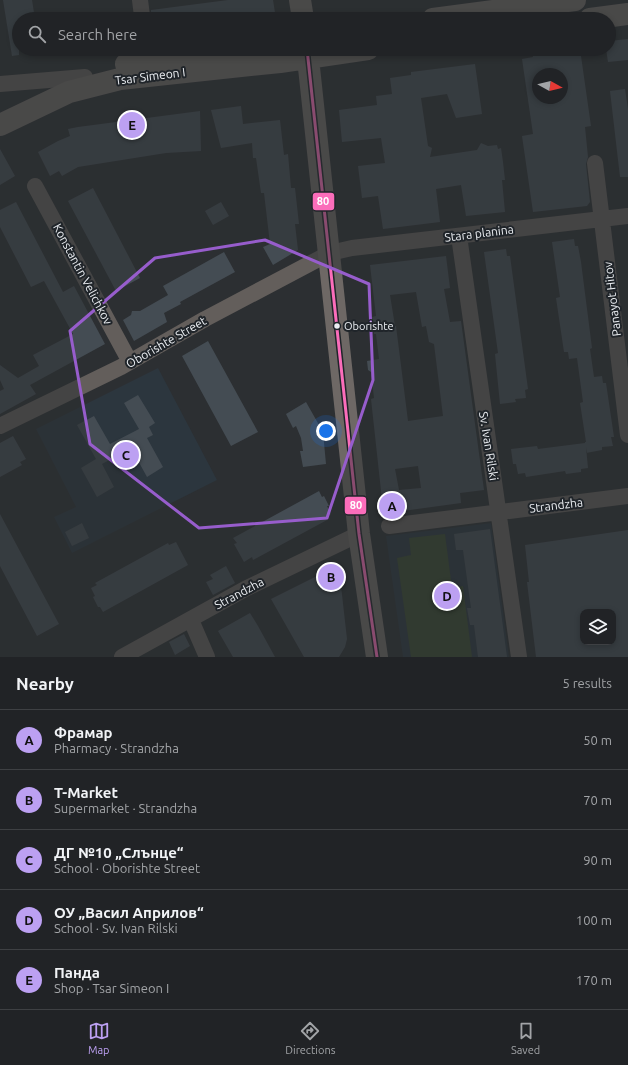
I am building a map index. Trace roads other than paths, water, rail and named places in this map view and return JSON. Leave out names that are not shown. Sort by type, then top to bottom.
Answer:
[{"type":"main road","points":[[300,0],[302,12]]},
{"type":"main road","points":[[485,12],[575,0]]},
{"type":"main road","points":[[616,16],[628,14]]},
{"type":"main road","points":[[69,92],[85,77],[104,67],[177,56]]},
{"type":"main road","name":"Tsar Simeon I","points":[[0,122],[69,92],[120,79],[280,62],[299,56]]},
{"type":"main road","points":[[308,56],[359,534],[377,657]]},
{"type":"street","points":[[0,84],[85,77]]},
{"type":"street","name":"Panayot Hitov","points":[[595,163],[628,435]]},
{"type":"street","name":"Konstantin Velichkov","points":[[35,186],[130,362]]},
{"type":"street","name":"Stara planina","points":[[330,253],[352,248],[628,216]]},
{"type":"street","name":"Sv. Ivan Rilski","points":[[459,236],[484,416],[500,513],[519,657]]},
{"type":"street","name":"Oborishte Street","points":[[0,426],[130,362],[205,319],[330,253]]},
{"type":"street","name":"Strandzha","points":[[389,526],[628,496]]},
{"type":"street","name":"Strandzha","points":[[122,657],[245,589],[359,534]]},
{"type":"street","points":[[191,620],[207,657]]},
{"type":"place","name":"Панда","points":[[132,125]]},
{"type":"place","name":"Oborishte","points":[[337,326]]},
{"type":"place","name":"ДГ №10 „Слънце“","points":[[126,455]]},
{"type":"place","name":"Фрамар","points":[[392,506]]},
{"type":"place","name":"T-Market","points":[[331,577]]},
{"type":"place","name":"ОУ „Васил Априлов“","points":[[447,596]]}]
